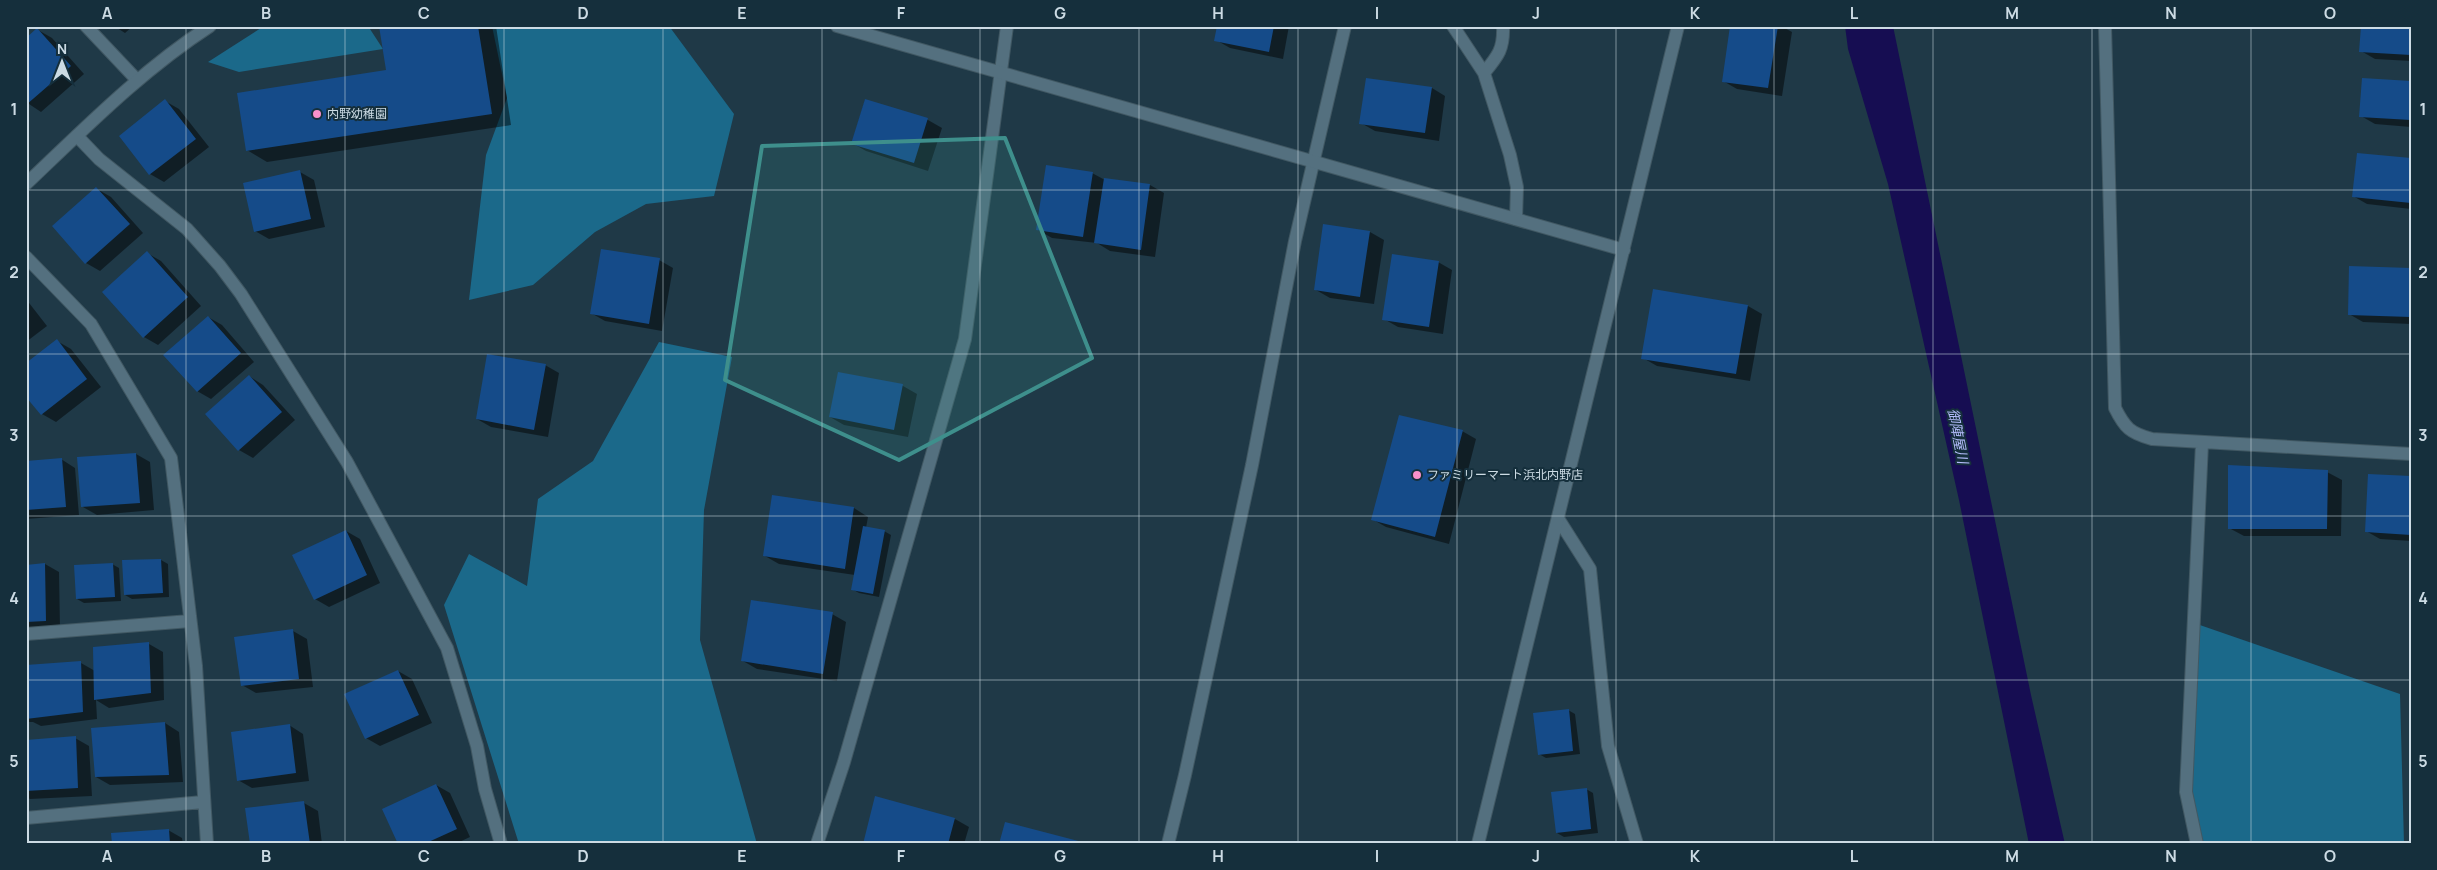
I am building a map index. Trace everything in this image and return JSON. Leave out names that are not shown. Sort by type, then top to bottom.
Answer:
[{"type":"street","points":[[86,26],[137,80]]},
{"type":"street","points":[[26,184],[137,80],[180,46],[210,26]]},
{"type":"street","points":[[837,26],[1314,164],[1624,250]]},
{"type":"street","points":[[817,844],[844,762],[965,340],[1002,75],[1007,26]]},
{"type":"street","points":[[1168,844],[1185,775],[1252,465],[1295,241],[1345,26]]},
{"type":"street","points":[[1453,26],[1484,73],[1510,155],[1517,187],[1516,219]]},
{"type":"street","points":[[1484,73],[1498,56],[1504,42],[1503,26]]},
{"type":"street","points":[[1478,844],[1678,26]]},
{"type":"street","points":[[2105,26],[2115,408],[2124,425],[2135,434],[2152,439],[2411,454]]},
{"type":"street","points":[[77,136],[105,164],[187,229],[220,266],[241,294],[347,462],[447,648],[477,746],[485,789],[501,844]]},
{"type":"street","points":[[26,258],[91,324],[171,458],[196,666],[207,844]]},
{"type":"street","points":[[2197,844],[2186,792],[2202,443]]},
{"type":"street","points":[[1558,520],[1590,569],[1608,746],[1637,844]]},
{"type":"street","points":[[26,634],[190,620]]},
{"type":"street","points":[[26,818],[203,802]]},
{"type":"highlighted area","points":[[1005,138],[1092,358],[899,460],[725,380],[762,146]]},
{"type":"shaded area","points":[[264,26],[368,26],[383,49],[239,72],[208,62]]},
{"type":"shaded area","points":[[492,26],[669,26],[734,114],[714,196],[646,204],[595,232],[533,285],[469,300],[486,155],[507,98]]},
{"type":"shaded area","points":[[659,342],[732,357],[704,510],[700,640],[757,844],[519,844],[444,605],[469,554],[527,586],[538,499],[593,461]]},
{"type":"shaded area","points":[[2194,623],[2400,694],[2404,844],[2201,844],[2188,803]]},
{"type":"water","name":"御陣屋川","points":[[1845,26],[1893,26],[2031,695],[2065,844],[2029,844],[1959,500],[1888,184],[1848,49]]},
{"type":"building","points":[[379,26],[478,26],[492,114],[246,151],[237,93],[386,70]]},
{"type":"building","points":[[1217,26],[1274,26],[1269,52],[1214,41]]},
{"type":"building","points":[[1730,26],[1778,26],[1768,88],[1722,82]]},
{"type":"building","points":[[2361,26],[2411,26],[2411,55],[2359,52]]},
{"type":"building","points":[[37,28],[71,66],[26,105],[26,38]]},
{"type":"building","points":[[1366,78],[1432,87],[1425,133],[1359,124]]},
{"type":"building","points":[[2362,78],[2411,81],[2411,120],[2359,117]]},
{"type":"building","points":[[165,99],[196,139],[149,175],[119,136]]},
{"type":"building","points":[[865,99],[928,118],[914,163],[851,144]]},
{"type":"building","points":[[2357,153],[2411,158],[2411,203],[2352,197]]},
{"type":"building","points":[[1046,165],[1093,172],[1083,237],[1036,230]]},
{"type":"building","points":[[300,170],[311,219],[254,232],[243,183]]},
{"type":"building","points":[[1104,178],[1150,184],[1141,250],[1094,243]]},
{"type":"building","points":[[96,187],[130,224],[85,264],[52,226]]},
{"type":"building","points":[[1323,224],[1370,231],[1360,297],[1314,290]]},
{"type":"building","points":[[601,249],[660,258],[649,324],[590,314]]},
{"type":"building","points":[[147,251],[188,297],[143,338],[102,292]]},
{"type":"building","points":[[1392,254],[1439,261],[1429,327],[1382,320]]},
{"type":"building","points":[[2349,266],[2411,268],[2411,317],[2348,315]]},
{"type":"building","points":[[1653,289],[1748,305],[1736,374],[1641,359]]},
{"type":"building","points":[[208,316],[241,353],[197,392],[163,355]]},
{"type":"building","points":[[57,339],[87,379],[41,415],[26,397],[26,363]]},
{"type":"building","points":[[487,354],[546,364],[534,430],[476,419]]},
{"type":"building","points":[[838,372],[903,384],[894,430],[829,417]]},
{"type":"building","points":[[249,375],[282,412],[238,451],[205,414]]},
{"type":"building","name":"ファミリーマート浜北内野店","points":[[1399,415],[1463,430],[1435,537],[1371,520]]},
{"type":"building","points":[[136,453],[140,503],[81,507],[77,457]]},
{"type":"building","points":[[62,458],[66,507],[26,510],[26,461]]},
{"type":"building","points":[[2228,465],[2328,470],[2327,529],[2228,529]]},
{"type":"building","points":[[2368,474],[2411,476],[2411,535],[2365,532]]},
{"type":"building","points":[[772,495],[854,507],[845,569],[763,556]]},
{"type":"building","points":[[863,526],[885,530],[873,594],[851,590]]},
{"type":"building","points":[[346,530],[367,575],[314,600],[292,555]]},
{"type":"building","points":[[161,559],[163,593],[124,595],[122,560]]},
{"type":"building","points":[[45,563],[46,621],[26,622],[26,565]]},
{"type":"building","points":[[113,563],[115,597],[76,599],[74,565]]},
{"type":"building","points":[[751,600],[833,612],[823,674],[741,661]]},
{"type":"building","points":[[293,629],[299,679],[241,686],[234,637]]},
{"type":"building","points":[[149,642],[151,693],[94,700],[93,647]]},
{"type":"building","points":[[81,661],[83,712],[26,719],[26,665]]},
{"type":"building","points":[[398,670],[419,715],[365,739],[344,694]]},
{"type":"building","points":[[1569,709],[1573,751],[1538,755],[1533,713]]},
{"type":"building","points":[[165,722],[169,775],[95,777],[91,728]]},
{"type":"building","points":[[290,724],[296,773],[237,781],[231,732]]},
{"type":"building","points":[[76,736],[78,788],[26,791],[26,740]]},
{"type":"building","points":[[436,784],[457,829],[424,844],[398,844],[382,809]]},
{"type":"building","points":[[1587,788],[1591,829],[1556,833],[1551,792]]},
{"type":"building","points":[[875,796],[955,818],[948,844],[863,844]]},
{"type":"building","points":[[304,801],[310,844],[250,844],[245,808]]},
{"type":"building","points":[[1005,822],[1086,843],[1086,844],[999,844]]},
{"type":"building","points":[[169,829],[170,844],[112,844],[111,833]]},
{"type":"place","name":"内野幼稚園","points":[[317,114]]},
{"type":"place","name":"ファミリーマート浜北内野店","points":[[1417,475]]}]
